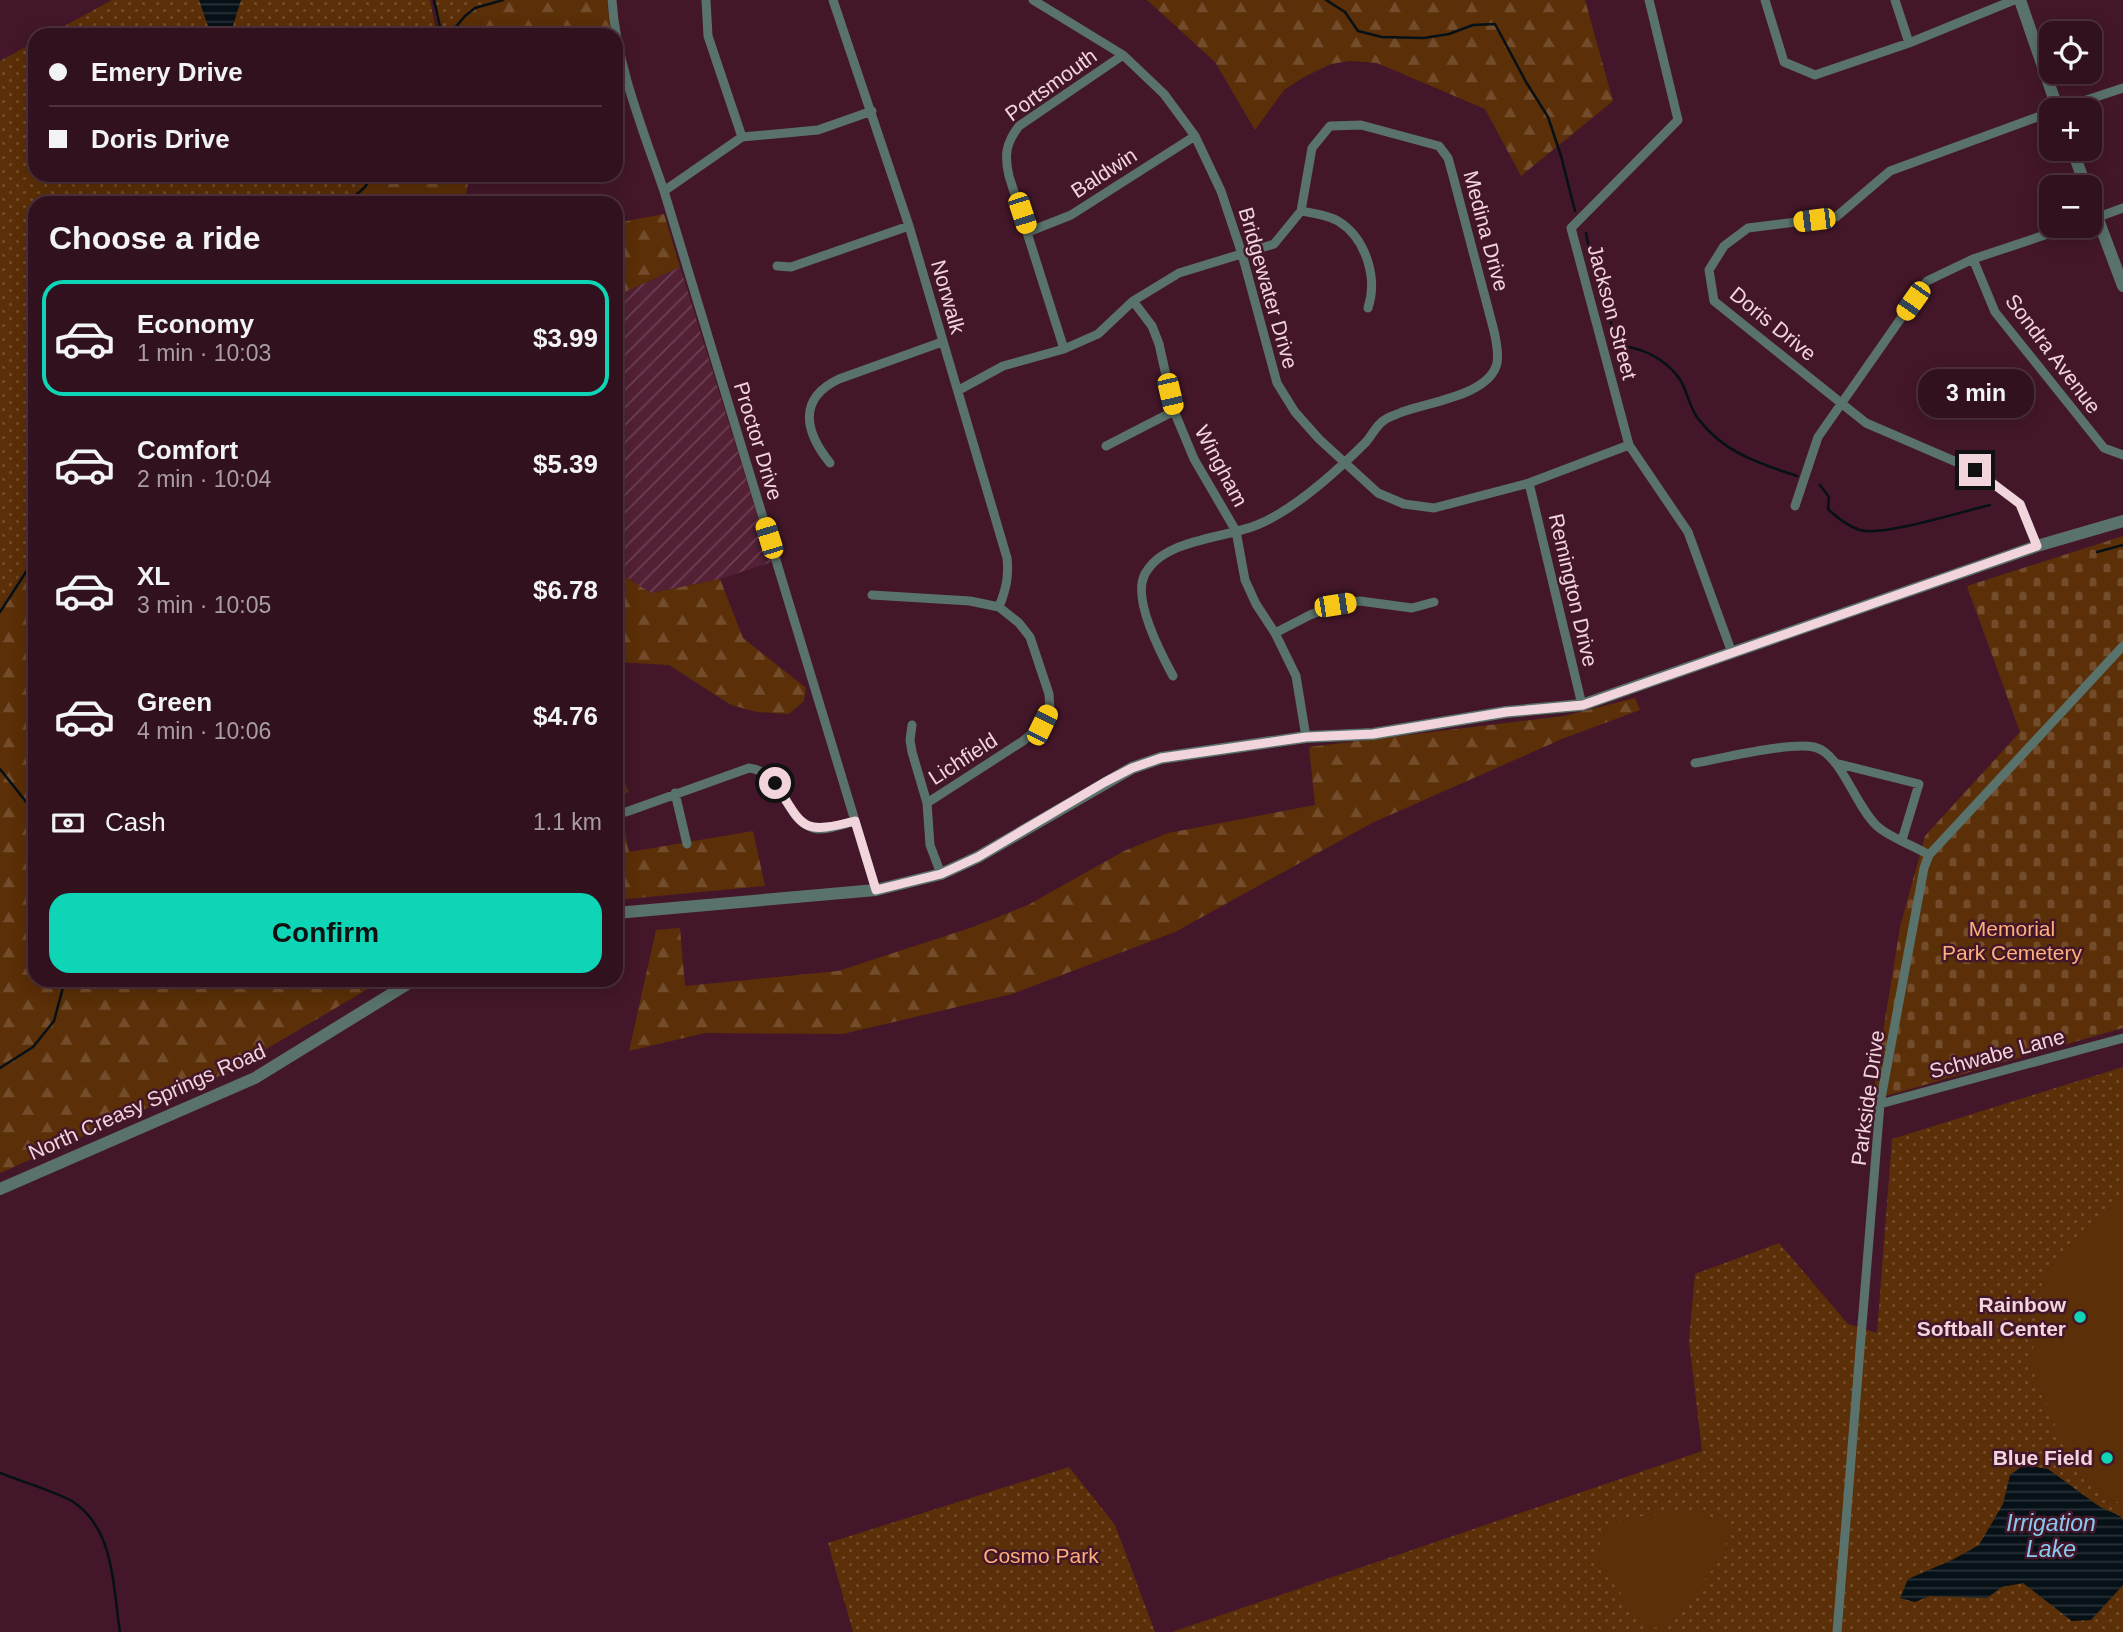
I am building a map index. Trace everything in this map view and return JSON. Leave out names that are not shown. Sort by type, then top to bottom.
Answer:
[{"type":"street","name":"Proctor Drive","points":[[611,0],[616,28]]},
{"type":"street","points":[[706,0],[708,36],[742,137]]},
{"type":"street","name":"Norwalk","points":[[833,0],[909,226],[1007,558],[1007,589],[999,607]]},
{"type":"street","name":"Bridgewater Drive","points":[[1033,0],[1123,55],[1164,94],[1195,135],[1221,191],[1242,254],[1277,383],[1295,412],[1378,492],[1404,504],[1434,508],[1529,483],[1629,444]]},
{"type":"street","name":"Jackson Street","points":[[1649,0],[1678,120],[1571,228],[1629,444],[1688,532],[1732,653]]},
{"type":"street","points":[[1765,0],[1784,62],[1815,75],[1909,43],[2014,0]]},
{"type":"street","points":[[1895,0],[1909,43]]},
{"type":"street","points":[[2020,0],[2053,98]]},
{"type":"street","name":"Portsmouth","points":[[1063,349],[1005,159],[1010,137],[1019,126],[1123,55]]},
{"type":"street","name":"Proctor Drive","points":[[623,59],[632,98],[664,191],[876,890]]},
{"type":"street","points":[[2093,98],[2123,88]]},
{"type":"street","points":[[664,191],[742,137],[818,130],[872,111]]},
{"type":"street","name":"Doris Drive","points":[[2037,546],[2020,504],[1975,470],[1866,423],[1842,401],[1714,302],[1709,270],[1724,246],[1748,228],[1836,218],[1891,171],[2039,116]]},
{"type":"street","name":"Medina Drive","points":[[1301,211],[1312,148],[1330,125],[1361,125],[1439,146],[1448,158],[1498,349],[1497,362],[1488,379],[1466,393],[1384,419],[1345,463]]},
{"type":"street","name":"Baldwin","points":[[1028,232],[1070,215],[1195,135]]},
{"type":"street","points":[[2102,215],[2123,208]]},
{"type":"street","points":[[959,390],[1003,366],[1063,349],[1098,334],[1132,301],[1179,273],[1274,244],[1301,211],[1336,220],[1359,239],[1367,261],[1373,293],[1368,308]]},
{"type":"street","points":[[777,266],[791,267],[909,226]]},
{"type":"street","points":[[1796,506],[1818,437],[1927,281],[1973,259],[2039,237]]},
{"type":"street","points":[[2102,238],[2123,286]]},
{"type":"street","name":"Sondra Avenue","points":[[1973,259],[1994,312],[2104,449],[2123,455]]},
{"type":"street","name":"Wingham","points":[[1132,301],[1152,326],[1159,344],[1174,411],[1194,459],[1236,531],[1245,580],[1256,604],[1275,633],[1296,676],[1306,737]]},
{"type":"street","points":[[830,463],[818,448],[809,421],[815,396],[825,386],[839,379],[942,342]]},
{"type":"street","points":[[1106,446],[1174,411]]},
{"type":"street","points":[[1173,676],[1155,643],[1141,592],[1143,578],[1161,555],[1256,525],[1283,511],[1345,463]]},
{"type":"street","name":"Remington Drive","points":[[1529,483],[1583,705]]},
{"type":"street","points":[[623,912],[876,890],[941,874],[978,857],[1132,768],[1161,758],[1306,737],[1373,734],[1506,712],[1583,705],[2037,546],[2123,521]]},
{"type":"street","points":[[872,595],[970,601],[999,607]]},
{"type":"street","points":[[1275,633],[1335,605],[1360,601],[1412,608],[1434,602]]},
{"type":"street","name":"Lichfield","points":[[926,803],[1023,741],[1042,725],[1049,711],[1049,694],[1035,649],[1019,623],[999,607]]},
{"type":"street","name":"Parkside Drive","points":[[1837,1632],[1880,1104],[1924,868],[1929,855],[2123,646]]},
{"type":"street","points":[[912,725],[909,740],[926,803],[930,845],[941,874]]},
{"type":"street","points":[[1695,763],[1789,747],[1812,747],[1827,752],[1859,805],[1877,827],[1929,855]]},
{"type":"street","points":[[1835,763],[1919,784],[1902,840]]},
{"type":"street","points":[[626,812],[738,770],[757,769],[766,773],[799,820],[808,826],[823,829],[855,821]]},
{"type":"street","points":[[675,793],[687,844]]},
{"type":"street","name":"North Creasy Springs Road","points":[[0,1189],[255,1079],[403,987]]},
{"type":"street","name":"Schwabe Lane","points":[[1880,1104],[2123,1038]]},
{"type":"shaded area","points":[[680,267],[772,562],[720,579],[651,593],[623,576],[623,293]]},
{"type":"green space","points":[[112,0],[430,0],[436,28],[61,28]]},
{"type":"green space","points":[[433,0],[503,0],[475,9],[455,28],[439,28]]},
{"type":"green space","points":[[503,0],[607,0],[610,28],[455,28],[475,8]]},
{"type":"green space","points":[[1147,0],[1585,0],[1613,101],[1521,176],[1485,109],[1377,63],[1350,61],[1331,64],[1304,77],[1284,90],[1255,130],[1215,62]]},
{"type":"green space","points":[[28,46],[28,182],[363,182],[349,196],[28,196],[28,562],[0,606],[0,61]]},
{"type":"green space","points":[[363,182],[469,182],[465,196],[349,196]]},
{"type":"green space","points":[[664,214],[680,267],[623,293],[623,222]]},
{"type":"green space","name":"Memorial Park Cemetery","points":[[2123,536],[2123,1028],[1872,1100],[1900,927],[1925,836],[2020,732],[1967,586]]},
{"type":"green space","points":[[28,562],[28,987],[371,987],[224,1074],[0,1173],[0,606]]},
{"type":"green space","points":[[623,576],[651,593],[720,579],[743,638],[806,688],[804,701],[789,714],[757,712],[731,705],[669,665],[623,662]]},
{"type":"green space","points":[[1635,698],[1640,710],[1562,739],[1372,823],[1175,932],[1012,994],[843,1034],[705,1033],[629,1051],[656,930],[680,928],[685,986],[838,971],[973,927],[1028,905],[1124,851],[1168,833],[1315,805],[1309,747],[1564,716]]},
{"type":"green space","points":[[623,780],[629,792],[623,794]]},
{"type":"green space","points":[[623,821],[629,852],[753,831],[765,886],[623,899]]},
{"type":"green space","points":[[2123,1067],[2123,1632],[1172,1632],[1702,1451],[1689,1340],[1695,1274],[1779,1243],[1848,1324],[1877,1333],[1892,1139]]},
{"type":"green space","name":"Rainbow Softball Center","points":[[2123,1190],[2123,1505],[2096,1491],[2055,1425],[2031,1363],[2045,1272]]},
{"type":"green space","name":"Cosmo Park","points":[[1069,1467],[1115,1525],[1155,1632],[853,1632],[828,1543]]},
{"type":"green space","points":[[1697,1514],[1726,1522],[1732,1534],[1726,1542],[1724,1558],[1717,1563],[1694,1594],[1661,1627],[1650,1628],[1605,1574],[1596,1558],[1603,1536],[1616,1524],[1636,1517]]},
{"type":"water","points":[[199,0],[241,0],[232,28],[209,28]]},
{"type":"water","name":"Irrigation Lake","points":[[2024,1465],[2048,1469],[2100,1507],[2123,1520],[2123,1585],[2091,1620],[2072,1621],[2023,1583],[2002,1587],[1987,1598],[1930,1596],[1915,1602],[1900,1598],[1908,1579],[1979,1545],[2003,1504],[2010,1475]]},
{"type":"waterway","points":[[434,0],[440,28]]},
{"type":"waterway","points":[[455,28],[475,8],[503,0]]},
{"type":"waterway","points":[[1326,0],[1345,12],[1358,31],[1382,37],[1424,38],[1449,34],[1473,25],[1495,24],[1548,117],[1575,211]]},
{"type":"waterway","points":[[355,196],[368,182]]},
{"type":"waterway","points":[[1586,233],[1594,273],[1619,346],[1644,352],[1667,365],[1681,382],[1697,417],[1720,441],[1751,459],[1797,476]]},
{"type":"waterway","points":[[1820,485],[1829,497],[1828,509],[1860,530],[1904,527],[1990,505]]},
{"type":"waterway","points":[[2097,552],[2123,545]]},
{"type":"waterway","points":[[0,612],[28,569]]},
{"type":"waterway","points":[[0,769],[28,804]]},
{"type":"waterway","points":[[0,1068],[33,1047],[54,1021],[63,987]]},
{"type":"waterway","points":[[0,1473],[69,1499],[88,1515],[98,1529],[110,1562],[120,1632]]},
{"type":"place","name":"Rainbow Softball Center","points":[[2080,1317]]},
{"type":"place","name":"Blue Field","points":[[2107,1458]]},
{"type":"route","points":[[775,783],[799,820],[808,826],[823,829],[855,821],[876,890],[941,874],[978,857],[1132,768],[1161,758],[1306,737],[1373,734],[1506,712],[1583,705],[2037,546],[2020,504],[1975,470]]}]
